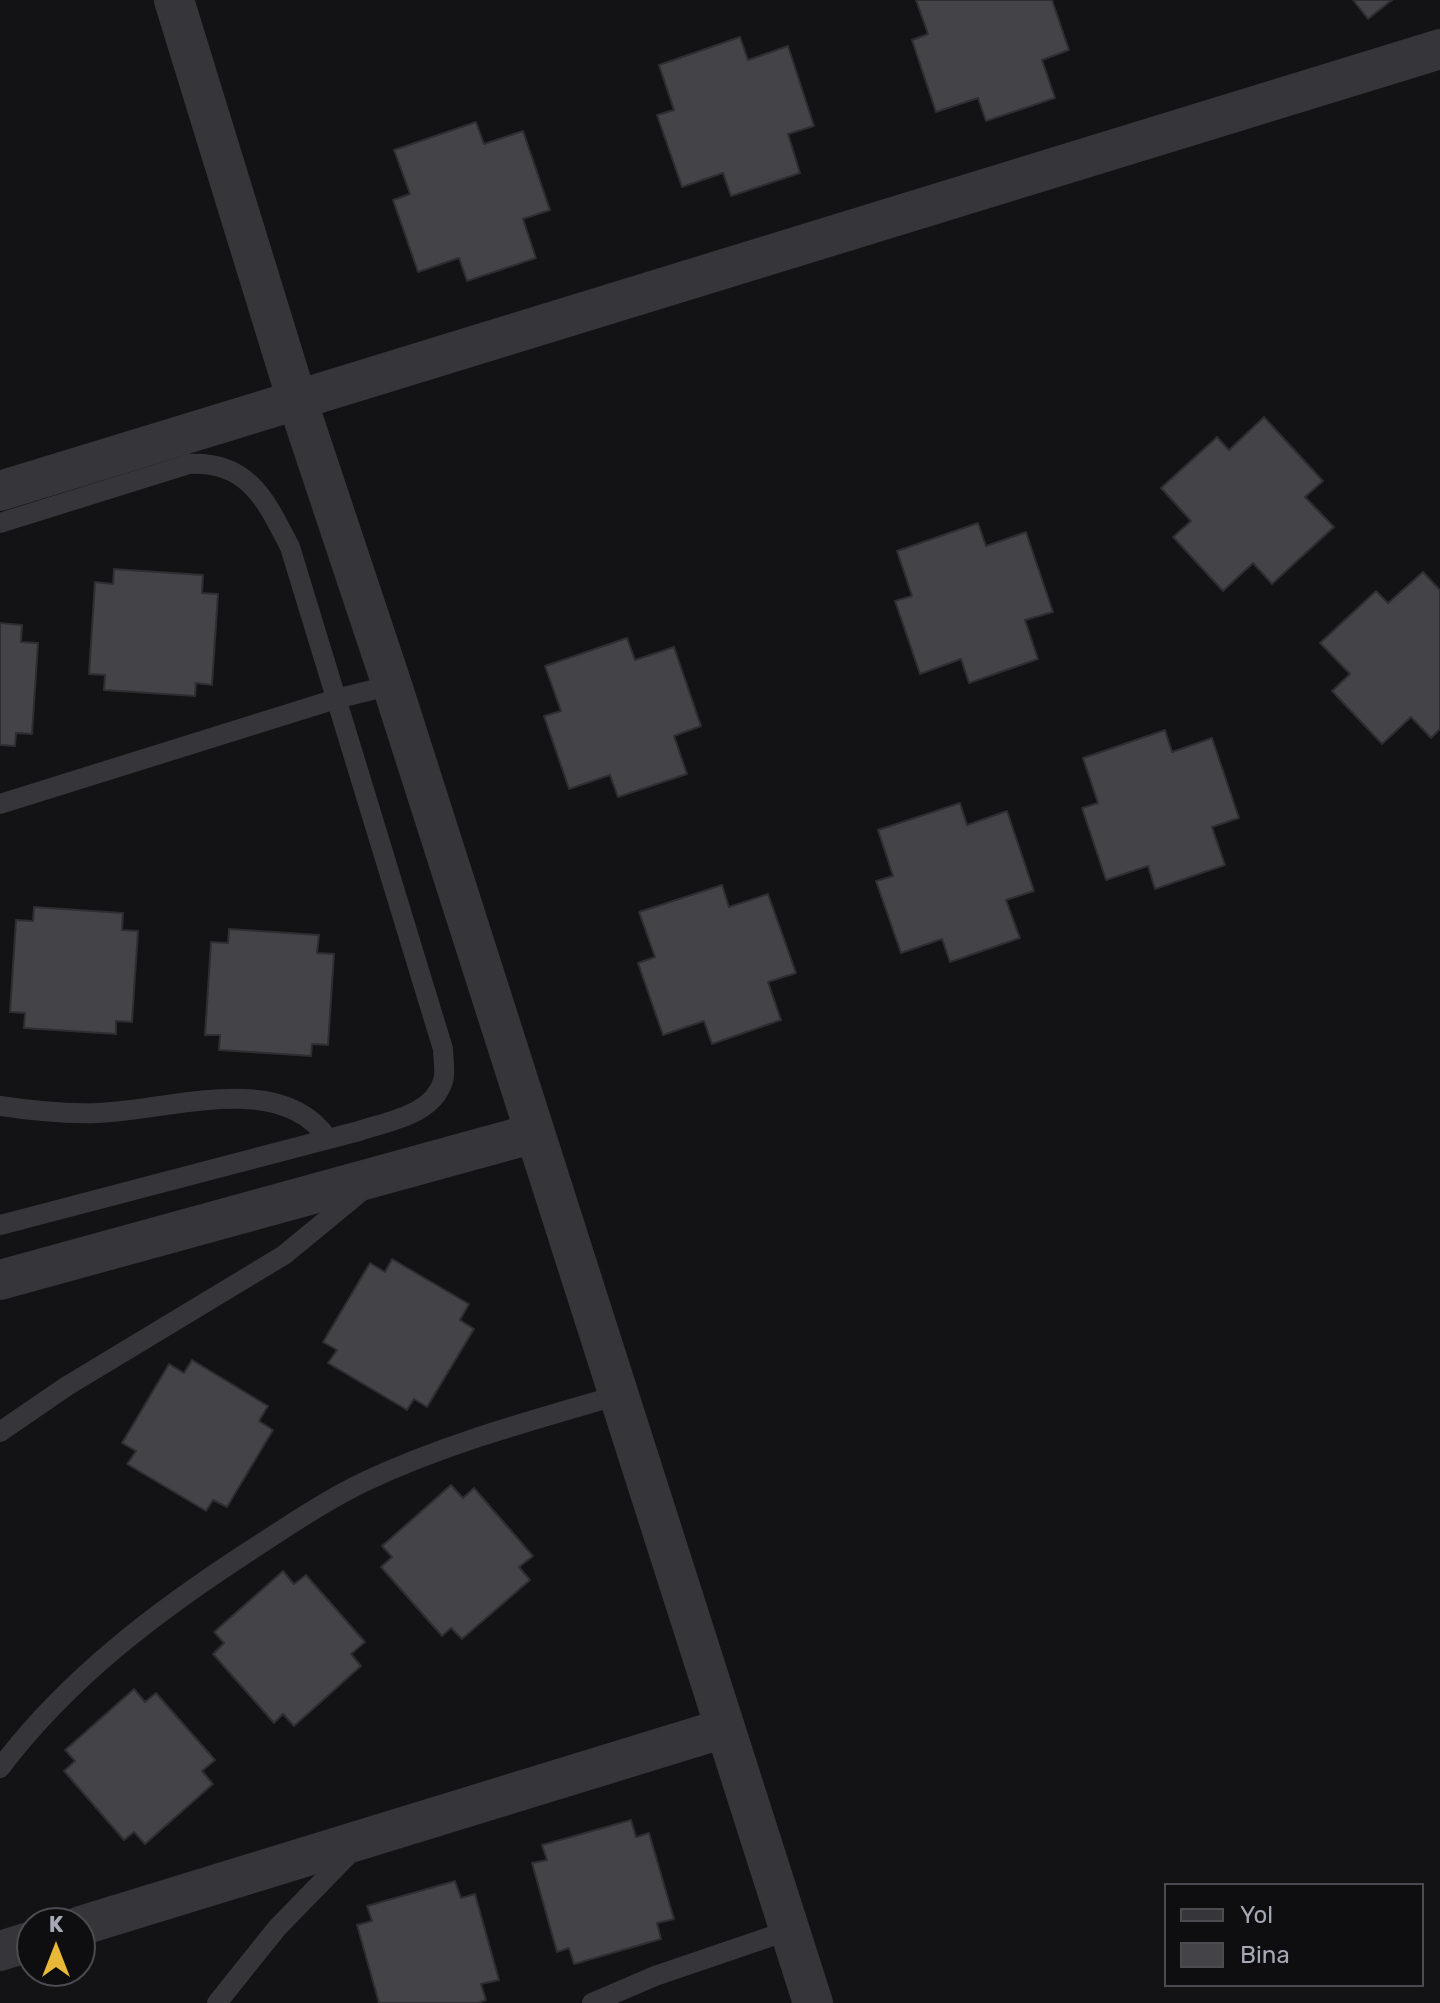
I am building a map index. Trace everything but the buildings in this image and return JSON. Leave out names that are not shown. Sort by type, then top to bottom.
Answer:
[{"type":"street","points":[[174,0],[297,400],[392,685],[813,2003]]},
{"type":"street","points":[[0,491],[1440,49]]},
{"type":"street","points":[[0,1280],[535,1133]]},
{"type":"street","points":[[96,1921],[725,1728]]},
{"type":"lane","points":[[0,523],[189,464],[212,463],[233,470],[264,497],[290,547],[443,1049],[444,1079],[433,1101],[407,1115],[328,1139],[0,1225]]},
{"type":"lane","points":[[0,804],[336,699],[392,685]]},
{"type":"lane","points":[[0,1106],[48,1112],[98,1113],[245,1098],[273,1101],[317,1122],[328,1139]]},
{"type":"lane","points":[[0,1432],[67,1386],[284,1255],[382,1175]]},
{"type":"lane","points":[[0,1768],[22,1740],[109,1652],[185,1593],[281,1530],[364,1482],[463,1441],[619,1395]]},
{"type":"lane","points":[[217,2003],[277,1928],[363,1839]]},
{"type":"lane","points":[[592,2003],[655,1976],[790,1930]]}]
